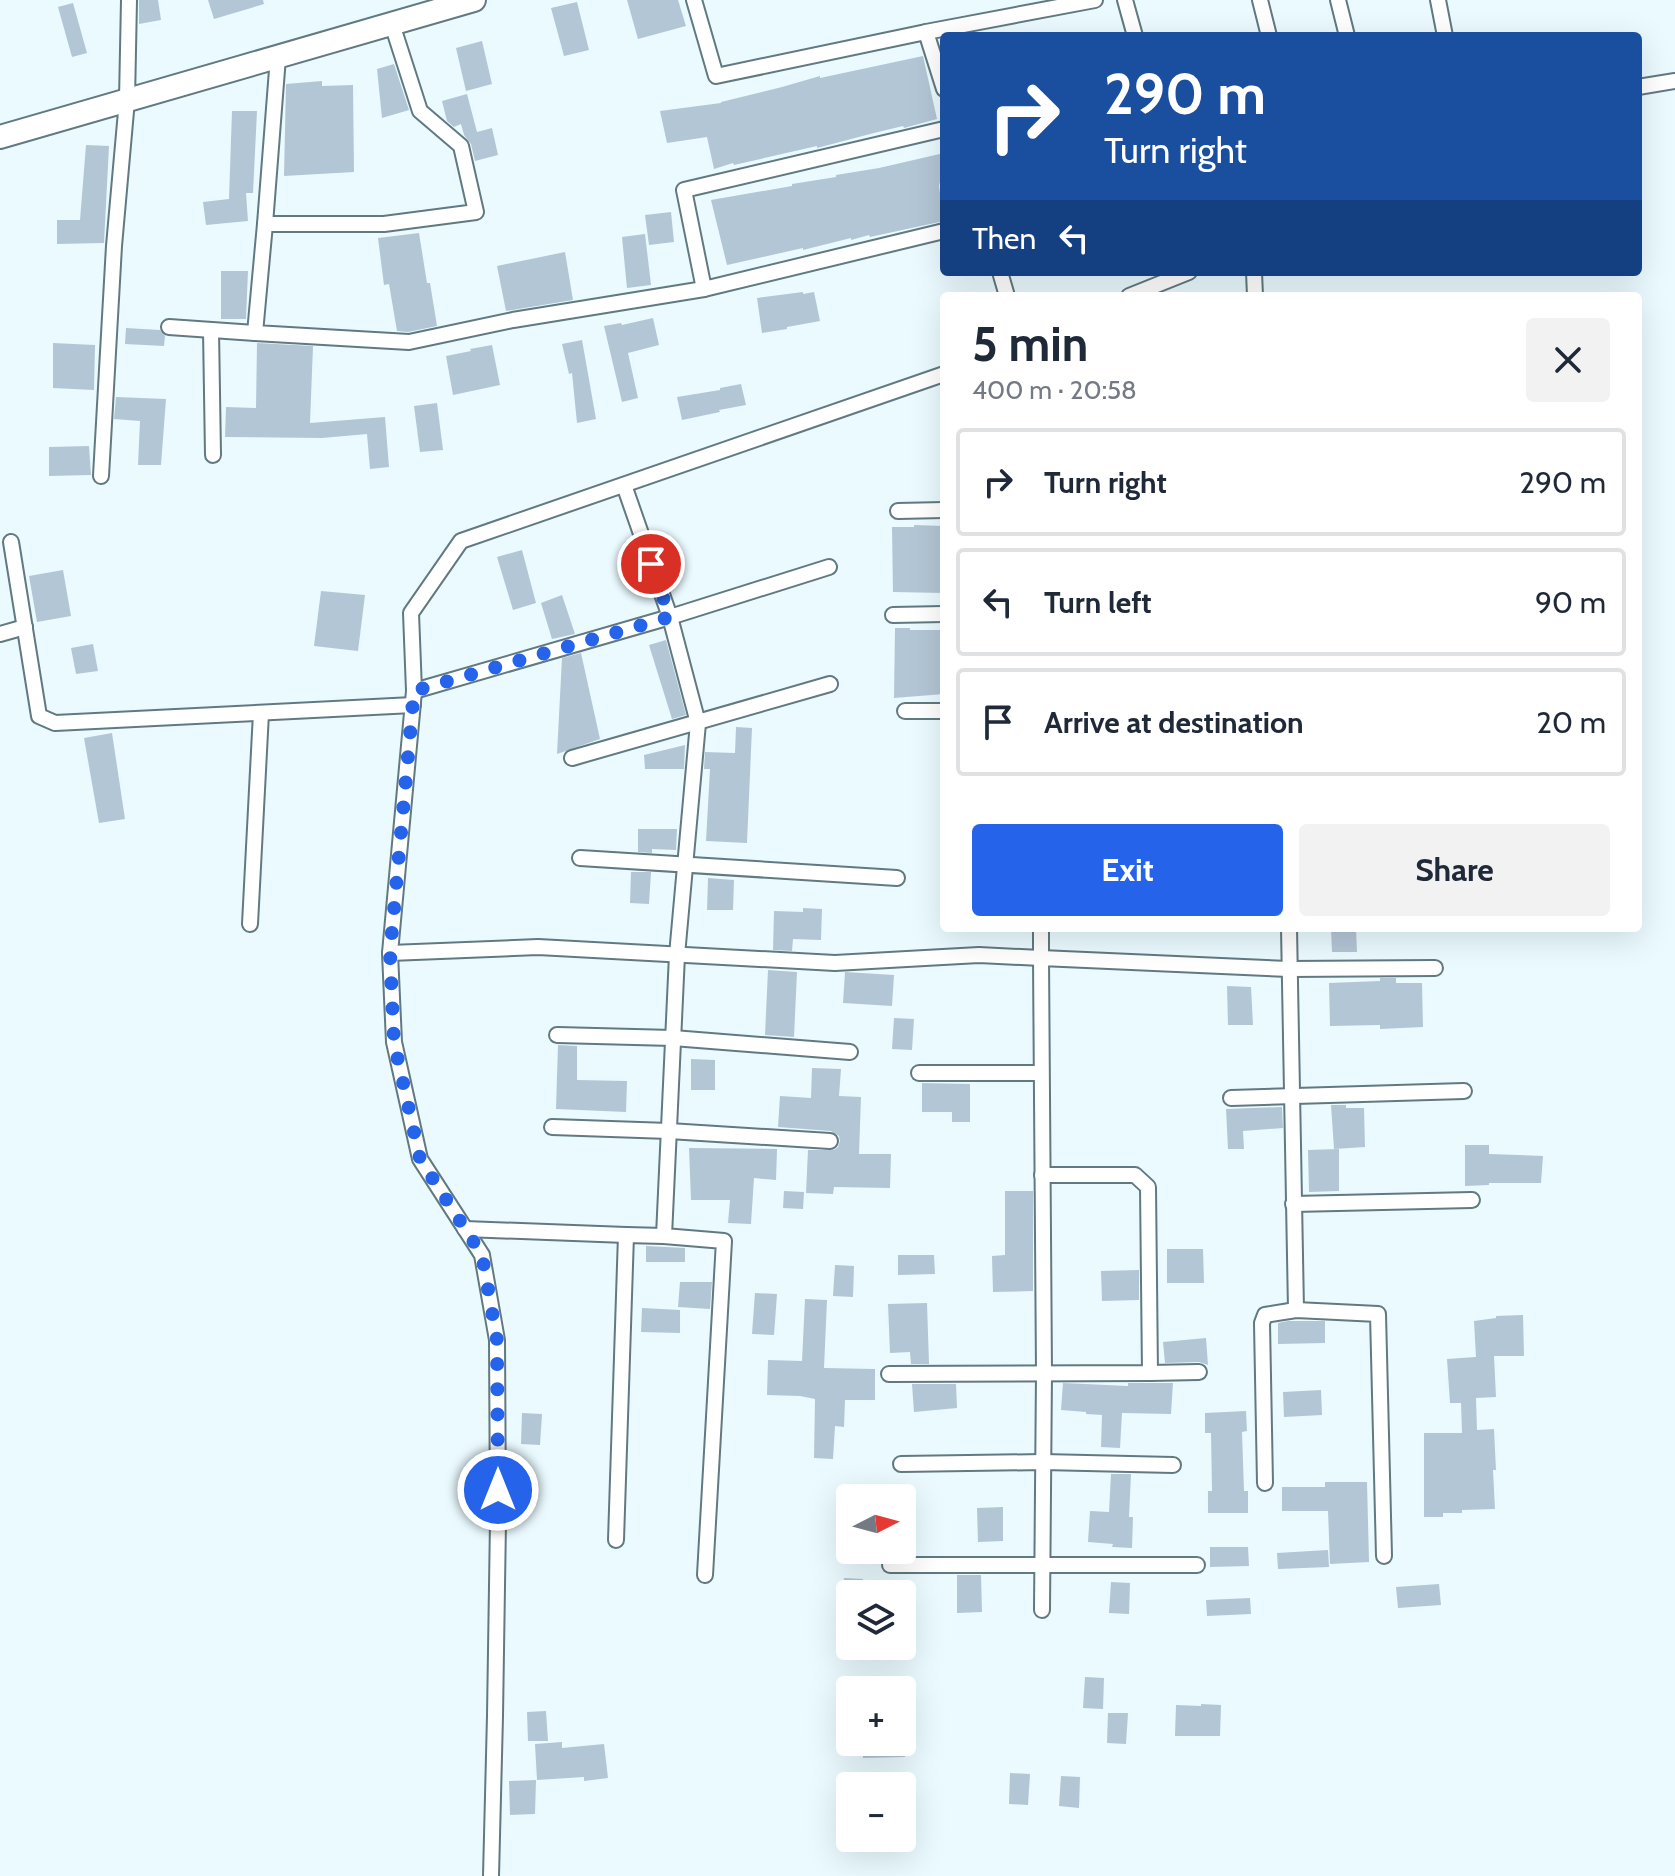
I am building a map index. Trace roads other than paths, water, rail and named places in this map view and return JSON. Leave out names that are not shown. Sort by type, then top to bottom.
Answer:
[{"type":"main road","points":[[0,137],[471,0]]},
{"type":"street","points":[[101,476],[114,246],[127,100],[129,0]]},
{"type":"street","points":[[694,0],[716,76],[1095,0]]},
{"type":"street","points":[[1125,0],[1134,32]]},
{"type":"street","points":[[1260,0],[1268,32]]},
{"type":"street","points":[[1338,0],[1346,32]]},
{"type":"street","points":[[1438,0],[1444,32]]},
{"type":"street","points":[[265,224],[384,224],[476,212],[461,146],[420,111],[392,24]]},
{"type":"street","points":[[926,32],[940,76]]},
{"type":"street","points":[[255,333],[278,57]]},
{"type":"street","points":[[1642,86],[1675,81]]},
{"type":"street","points":[[704,289],[684,190],[940,130]]},
{"type":"street","points":[[169,327],[409,342],[513,320],[704,289],[940,232]]},
{"type":"street","points":[[1139,292],[1179,276]]},
{"type":"street","points":[[211,330],[213,455]]},
{"type":"street","points":[[491,1876],[497,1596],[497,1340],[482,1255],[420,1159],[394,1042],[390,953],[414,698],[411,613],[461,541],[940,375]]},
{"type":"street","points":[[624,485],[670,617],[698,723],[677,955],[664,1236]]},
{"type":"street","points":[[898,511],[940,510]]},
{"type":"street","points":[[11,542],[39,716],[55,723],[261,713],[414,698],[829,567]]},
{"type":"street","points":[[893,615],[940,614]]},
{"type":"street","points":[[0,634],[25,627]]},
{"type":"street","points":[[572,758],[830,684]]},
{"type":"street","points":[[905,711],[940,711]]},
{"type":"street","points":[[250,924],[261,713]]},
{"type":"street","points":[[580,858],[897,878]]},
{"type":"street","points":[[1041,932],[1042,1610]]},
{"type":"street","points":[[1289,932],[1296,1310]]},
{"type":"street","points":[[390,953],[538,947],[835,963],[979,955],[1289,969],[1435,968]]},
{"type":"street","points":[[557,1035],[673,1038],[850,1052]]},
{"type":"street","points":[[919,1073],[1041,1073]]},
{"type":"street","points":[[1231,1098],[1464,1091]]},
{"type":"street","points":[[552,1127],[830,1141]]},
{"type":"street","points":[[1042,1175],[1135,1175],[1148,1187],[1150,1373]]},
{"type":"street","points":[[1293,1204],[1472,1200]]},
{"type":"street","points":[[465,1229],[724,1241],[705,1575]]},
{"type":"street","points":[[616,1540],[626,1235]]},
{"type":"street","points":[[1265,1483],[1262,1323],[1265,1315],[1296,1310],[1378,1314],[1384,1556]]},
{"type":"street","points":[[889,1374],[1199,1372]]},
{"type":"street","points":[[901,1464],[1043,1462],[1173,1465]]},
{"type":"street","points":[[890,1565],[1197,1565]]}]
